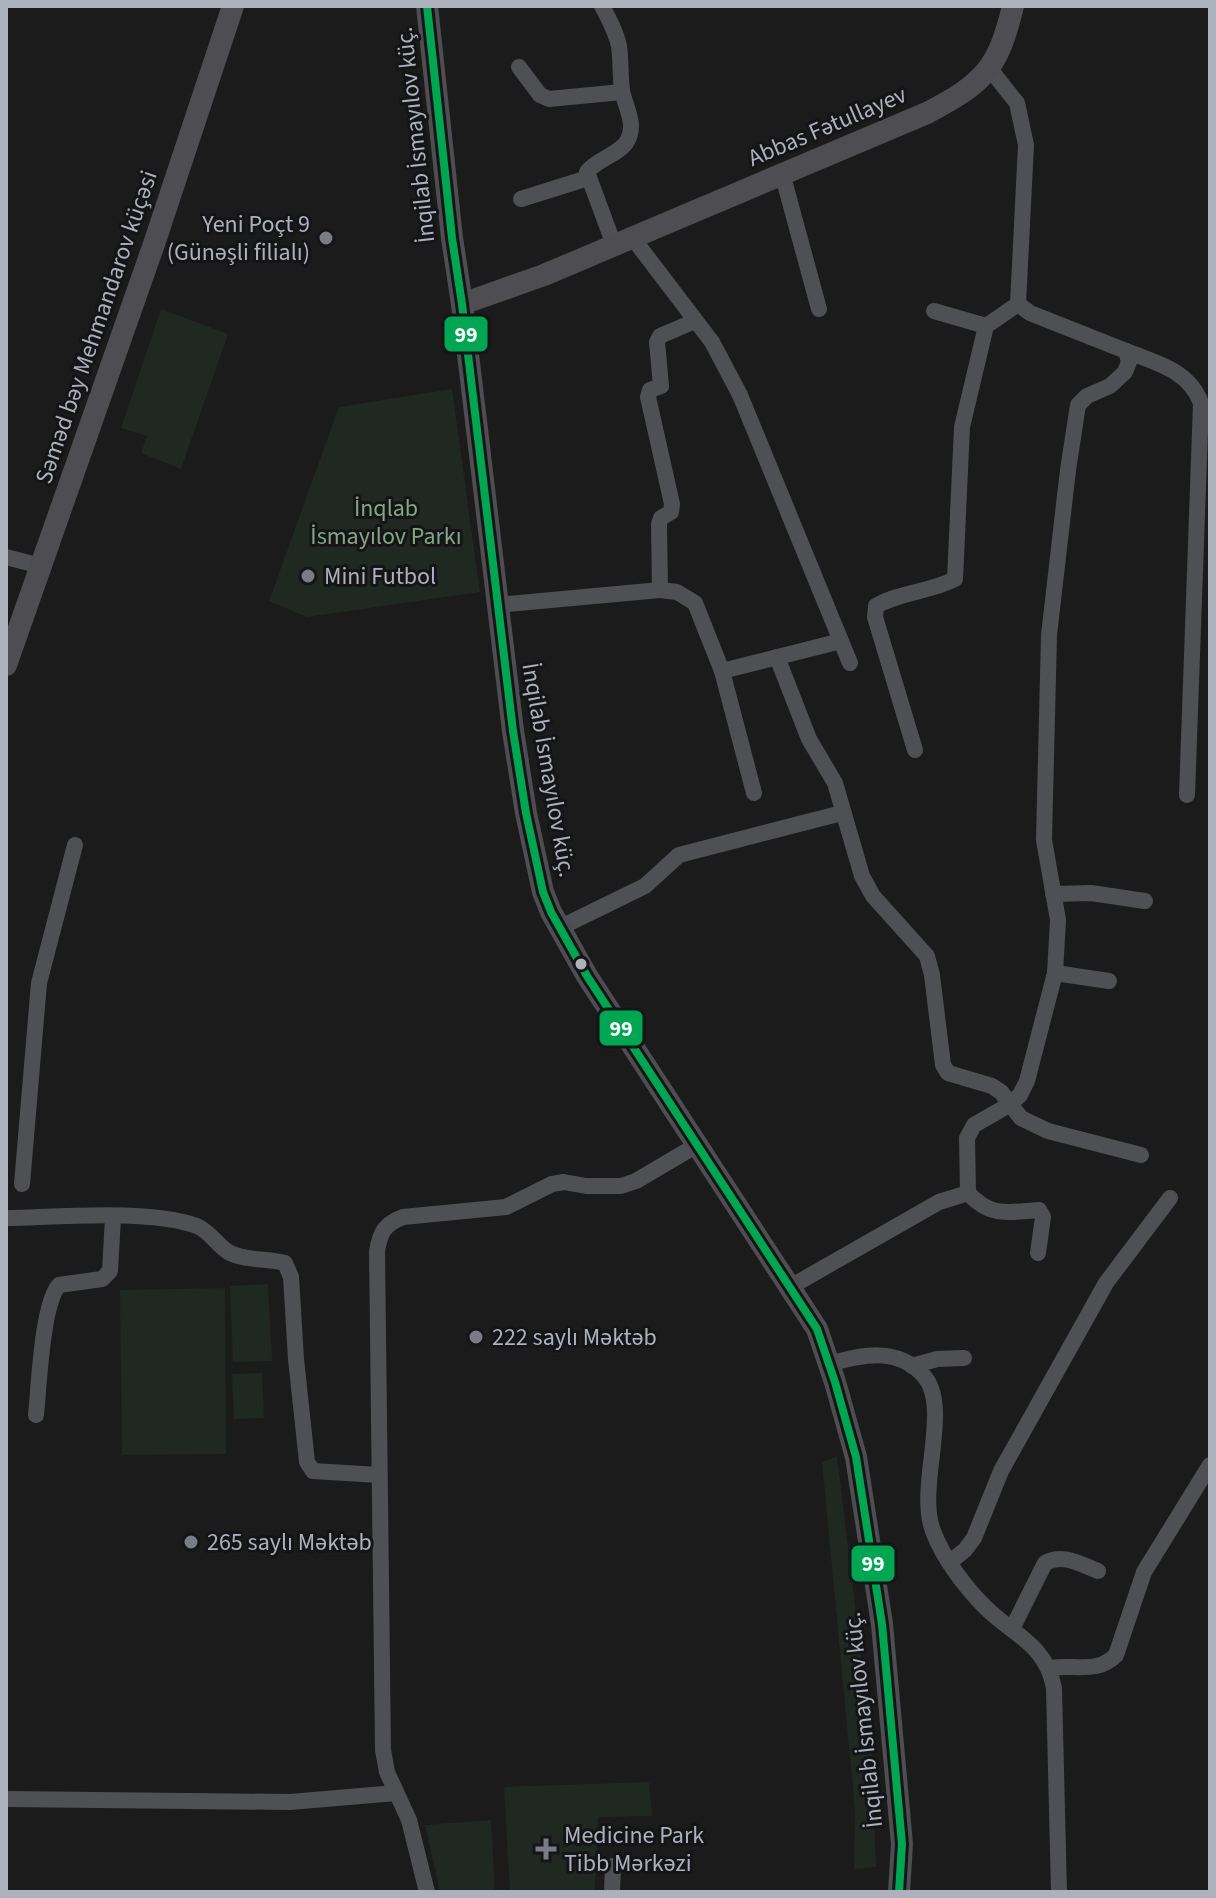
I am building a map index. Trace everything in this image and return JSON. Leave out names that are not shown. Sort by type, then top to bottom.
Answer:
[{"type":"main road","name":"Səməd bəy Mehmandarov küçəsi","points":[[6,665],[154,244],[233,6]]},
{"type":"main road","name":"İnqilab İsmayılov küç.","points":[[427,6],[497,605],[530,835],[543,892],[559,928],[587,976],[817,1329],[856,1457],[882,1624],[902,1844],[899,1892]]},
{"type":"main road","name":"Abbas Fətullayev","points":[[462,304],[505,291],[927,113],[969,89],[990,69],[1000,53],[1013,6]]},
{"type":"street","points":[[602,6],[619,46],[622,92],[630,110],[631,126],[628,140],[620,150],[593,165],[587,172],[588,178],[623,241],[712,342],[740,395],[850,663]]},
{"type":"street","points":[[519,67],[540,95],[549,99],[622,92]]},
{"type":"street","points":[[990,69],[1017,103],[1026,145],[1018,304]]},
{"type":"street","points":[[782,173],[819,309]]},
{"type":"street","points":[[521,199],[588,178]]},
{"type":"street","points":[[915,750],[875,617],[876,606],[885,600],[943,586],[955,579],[962,427],[986,326],[1018,304]]},
{"type":"street","points":[[1018,304],[1030,313],[1181,373],[1196,390],[1201,403],[1205,437],[1202,583],[1187,795]]},
{"type":"street","points":[[934,311],[986,326]]},
{"type":"street","points":[[660,590],[659,524],[661,518],[671,512],[672,504],[648,397],[650,390],[661,386],[657,342],[660,336],[695,321]]},
{"type":"street","points":[[1038,1253],[1043,1217],[1039,1210],[996,1212],[980,1206],[968,1193],[967,1138],[974,1125],[1020,1095],[1027,1081],[1055,973],[1058,920],[1044,840],[1049,635],[1078,405],[1087,396],[1110,386],[1125,372],[1129,362],[1126,351]]},
{"type":"street","points":[[6,557],[41,566]]},
{"type":"street","points":[[497,605],[660,590],[677,592],[695,603],[722,671],[754,793]]},
{"type":"street","points":[[722,671],[841,641]]},
{"type":"street","points":[[777,657],[809,739],[835,783],[862,876],[873,896],[927,956],[943,1065],[948,1073],[992,1086],[1001,1092],[1021,1118],[1048,1131],[1141,1155]]},
{"type":"street","points":[[559,928],[645,886],[679,855],[842,813]]},
{"type":"street","points":[[22,1184],[39,983],[75,845]]},
{"type":"street","points":[[1053,894],[1091,893],[1145,901]]},
{"type":"street","points":[[1055,973],[1109,981]]},
{"type":"street","points":[[427,1892],[409,1820],[387,1772],[382,1738],[379,1234],[390,1222],[403,1217],[506,1207],[552,1184],[621,1186],[636,1181],[697,1145]]},
{"type":"street","points":[[790,1287],[939,1202],[968,1193]]},
{"type":"street","points":[[950,1562],[974,1538],[1001,1471],[1106,1283],[1170,1198]]},
{"type":"street","points":[[36,1415],[52,1293],[59,1285],[102,1279],[110,1271],[113,1217]]},
{"type":"street","points":[[6,1218],[151,1217],[198,1227],[225,1251],[238,1257],[285,1263],[291,1277],[307,1462],[313,1471],[379,1475]]},
{"type":"street","points":[[828,1364],[861,1355],[897,1357],[925,1377],[933,1391],[935,1409],[927,1493],[933,1531],[950,1562],[985,1607],[1012,1629],[1050,1668],[1054,1688],[1059,1892]]},
{"type":"street","points":[[912,1366],[937,1359],[964,1358]]},
{"type":"street","points":[[1050,1668],[1098,1668],[1108,1664],[1116,1655],[1144,1572],[1210,1465]]},
{"type":"street","points":[[1012,1629],[1045,1563],[1054,1558],[1065,1558],[1098,1571]]},
{"type":"street","points":[[6,1799],[290,1802],[396,1793]]},
{"type":"street","points":[[612,1892],[613,1866]]},
{"type":"green space","points":[[161,309],[228,334],[181,469],[141,453],[147,436],[121,428]]},
{"type":"green space","name":"İnqlab İsmayılov Parkı","points":[[452,389],[480,592],[307,617],[269,601],[339,407]]},
{"type":"green space","points":[[268,1284],[272,1361],[233,1362],[230,1286]]},
{"type":"green space","points":[[225,1288],[226,1454],[122,1455],[120,1290]]},
{"type":"green space","points":[[262,1373],[264,1418],[234,1419],[232,1374]]},
{"type":"green space","points":[[837,1456],[872,1746],[876,1867],[854,1869],[855,1810],[822,1462]]},
{"type":"green space","points":[[649,1782],[652,1816],[598,1817],[595,1892],[510,1892],[504,1787]]},
{"type":"green space","points":[[491,1820],[495,1892],[440,1892],[425,1825]]},
{"type":"transit line","name":"99","points":[[427,6],[452,238],[513,731],[543,892],[587,976],[817,1329],[856,1457],[882,1624],[902,1844],[899,1892]]},
{"type":"place","name":"Yeni Poçt 9 (Günəşli filialı)","points":[[326,238]]},
{"type":"place","name":"Mini Futbol","points":[[308,576]]},
{"type":"place","name":"222 saylı Məktəb","points":[[476,1337]]},
{"type":"place","name":"265 saylı Məktəb","points":[[191,1542]]},
{"type":"place","name":"Medicine Park Tibb Mərkəzi","points":[[546,1849]]}]
